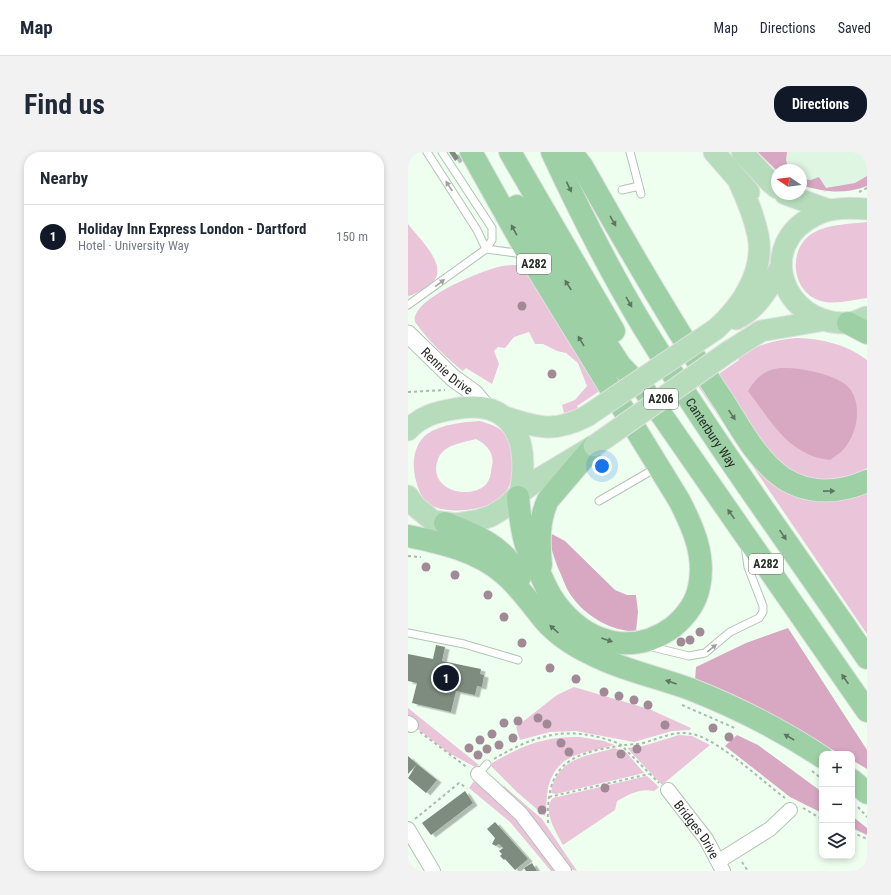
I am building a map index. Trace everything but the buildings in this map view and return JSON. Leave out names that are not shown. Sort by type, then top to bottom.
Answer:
[{"type":"highway","name":"A282","points":[[471,152],[528,254],[679,500],[695,535],[700,556],[701,571],[699,588],[692,605],[681,620],[654,639],[634,644],[618,643],[592,635],[575,624],[554,602],[527,547],[521,524],[519,495]]},
{"type":"highway","name":"A282","points":[[484,152],[523,216],[620,365],[645,391],[867,711]]},
{"type":"highway","name":"A282","points":[[510,152],[630,358],[645,391]]},
{"type":"highway","name":"Canterbury Way","points":[[552,152],[595,239],[644,328],[689,399],[867,658]]},
{"type":"highway","points":[[571,152],[582,166],[690,350],[762,460],[785,479],[802,487],[821,491],[838,490],[855,486],[867,481]]},
{"type":"highway","points":[[857,320],[867,333]]},
{"type":"highway","name":"A282","points":[[541,577],[539,542],[543,511],[548,500],[594,446]]},
{"type":"highway","points":[[439,522],[477,536],[500,550],[518,573],[532,602],[544,620],[554,630],[590,654],[616,665],[690,689],[727,704],[762,721],[819,755]]},
{"type":"highway","points":[[408,536],[450,546],[486,561],[504,573],[532,602]]},
{"type":"highway","points":[[855,783],[867,793]]},
{"type":"main road","points":[[714,152],[756,200],[766,218],[781,262],[784,285],[794,301],[803,310],[826,320],[857,320]]},
{"type":"main road","points":[[742,152],[771,183]]},
{"type":"main road","points":[[716,329],[730,317],[747,292],[755,270],[758,252],[758,236],[750,208],[739,182]]},
{"type":"main road","points":[[802,200],[829,210]]},
{"type":"main road","points":[[781,262],[786,244],[794,232],[804,222],[829,210],[867,209]]},
{"type":"main road","name":"A206","points":[[505,417],[526,424],[551,428],[564,427],[587,416],[716,329],[741,317],[752,309],[764,295],[781,262]]},
{"type":"main road","name":"A206","points":[[519,495],[540,478],[594,446],[728,352],[761,331],[826,320]]},
{"type":"main road","points":[[408,430],[419,420],[436,412],[466,407],[486,407],[505,417],[515,432],[522,455],[522,480],[519,495],[506,507],[491,516],[468,522],[408,521]]},
{"type":"main road","points":[[408,496],[415,506],[439,522]]},
{"type":"street","name":"Rennie Drive","points":[[408,334],[453,378],[474,393],[486,407]]},
{"type":"street","points":[[482,769],[521,814],[564,871]]},
{"type":"street","name":"Bridges Drive","points":[[668,790],[706,839],[721,866]]},
{"type":"street","points":[[721,866],[770,829],[793,806]]},
{"type":"street","points":[[411,824],[433,871]]},
{"type":"lane","points":[[427,152],[477,230],[486,249]]},
{"type":"lane","points":[[408,305],[486,249],[492,240],[492,228],[442,152]]},
{"type":"lane","points":[[518,152],[533,191]]},
{"type":"lane","points":[[630,152],[641,194]]},
{"type":"lane","points":[[622,190],[639,186]]},
{"type":"lane","points":[[486,249],[528,254]]},
{"type":"lane","points":[[599,501],[658,466]]},
{"type":"lane","points":[[634,644],[684,655],[699,655],[710,650],[733,630],[759,618],[763,608],[745,555],[745,534]]},
{"type":"lane","points":[[408,633],[464,644],[518,660]]},
{"type":"path","points":[[408,392],[446,390]]},
{"type":"path","points":[[409,724],[455,759],[482,769],[515,747],[532,739],[556,734],[594,736],[616,742],[621,745],[649,774],[668,790]]},
{"type":"path","points":[[548,823],[549,797],[555,776],[566,762],[581,755],[621,745],[643,743],[673,733],[688,733],[716,745],[793,806],[819,817]]},
{"type":"path","points":[[549,797],[649,774]]},
{"type":"path","points":[[411,824],[459,783],[467,788]]},
{"type":"path","points":[[855,833],[867,839]]},
{"type":"shaded area","points":[[758,152],[787,152],[787,164],[771,165]]},
{"type":"shaded area","points":[[764,152],[867,152],[867,178],[853,186],[825,192],[807,184],[807,164],[777,164]]},
{"type":"shaded area","points":[[867,176],[867,186],[850,191],[834,192],[807,186],[807,180],[811,180],[819,177],[826,188],[855,183]]},
{"type":"shaded area","points":[[867,222],[867,298],[844,302],[827,302],[811,296],[803,289],[798,280],[796,270],[796,259],[799,249],[805,240],[813,233],[825,228]]},
{"type":"shaded area","points":[[408,224],[433,256],[437,265],[437,274],[434,281],[425,288],[408,296]]},
{"type":"shaded area","points":[[523,265],[604,388],[577,406],[578,409],[564,413],[562,405],[575,400],[587,386],[578,363],[566,353],[557,351],[543,344],[535,344],[529,332],[514,337],[505,348],[498,347],[494,351],[499,364],[492,384],[466,368],[463,371],[456,366],[415,322],[417,313],[424,304],[435,295],[465,279],[504,266]]},
{"type":"shaded area","points":[[797,338],[834,343],[851,350],[867,360],[867,468],[848,480],[818,484],[772,464],[713,378],[739,360],[737,357],[751,349],[781,340]]},
{"type":"shaded area","points":[[780,368],[805,370],[823,374],[839,380],[845,384],[854,396],[857,412],[855,429],[846,446],[840,453],[830,460],[815,457],[792,444],[773,425],[748,391],[761,375]]},
{"type":"shaded area","points":[[703,382],[770,477],[867,490],[867,634],[698,386]]},
{"type":"shaded area","points":[[480,421],[496,427],[504,433],[509,440],[514,458],[514,468],[508,488],[497,501],[490,505],[470,509],[447,510],[437,508],[429,504],[423,498],[419,490],[414,473],[414,456],[421,440],[427,434],[439,428],[453,424]],"holes":[[[476,439],[480,441],[491,453],[493,461],[491,474],[487,483],[481,488],[463,492],[453,490],[445,486],[439,479],[436,470],[438,459],[444,450],[454,445]]]},
{"type":"shaded area","points":[[550,533],[565,541],[615,590],[627,595],[636,595],[638,612],[636,631],[618,629],[601,622],[579,605],[568,591],[558,568],[553,555]]},
{"type":"shaded area","points":[[788,628],[867,750],[867,769],[855,762],[855,751],[835,751],[779,720],[695,681],[696,667],[746,643]]},
{"type":"shaded area","points":[[574,687],[649,709],[691,728],[690,730],[672,731],[634,742],[576,731],[550,732],[520,740],[516,727],[557,695]]},
{"type":"shaded area","points":[[408,708],[479,765],[475,767],[449,753],[411,724],[408,717]]},
{"type":"shaded area","points":[[679,735],[692,736],[710,745],[662,785],[627,748],[643,746]]},
{"type":"shaded area","points":[[737,735],[758,745],[819,790],[819,812],[790,797],[725,746]]},
{"type":"shaded area","points":[[567,737],[580,737],[604,741],[614,745],[574,756],[558,767],[552,776],[548,788],[545,816],[517,792],[491,766],[492,763],[503,757],[534,743]]},
{"type":"shaded area","points":[[614,748],[626,752],[644,773],[556,794],[551,793],[554,781],[559,772],[566,765],[574,760]]},
{"type":"shaded area","points":[[647,776],[659,787],[654,791],[644,790],[635,792],[617,801],[615,810],[563,845],[549,815],[550,803],[553,798]]},
{"type":"shaded area","points":[[474,781],[505,804],[559,871],[551,871],[510,822],[469,788]]},
{"type":"shaded area","points":[[504,786],[542,819],[577,871],[570,869],[538,824],[502,789]]},
{"type":"shaded area","points":[[855,818],[867,828],[867,835],[855,829]]},
{"type":"place","name":"Holiday Inn Express London - Dartford","points":[[446,678]]}]
